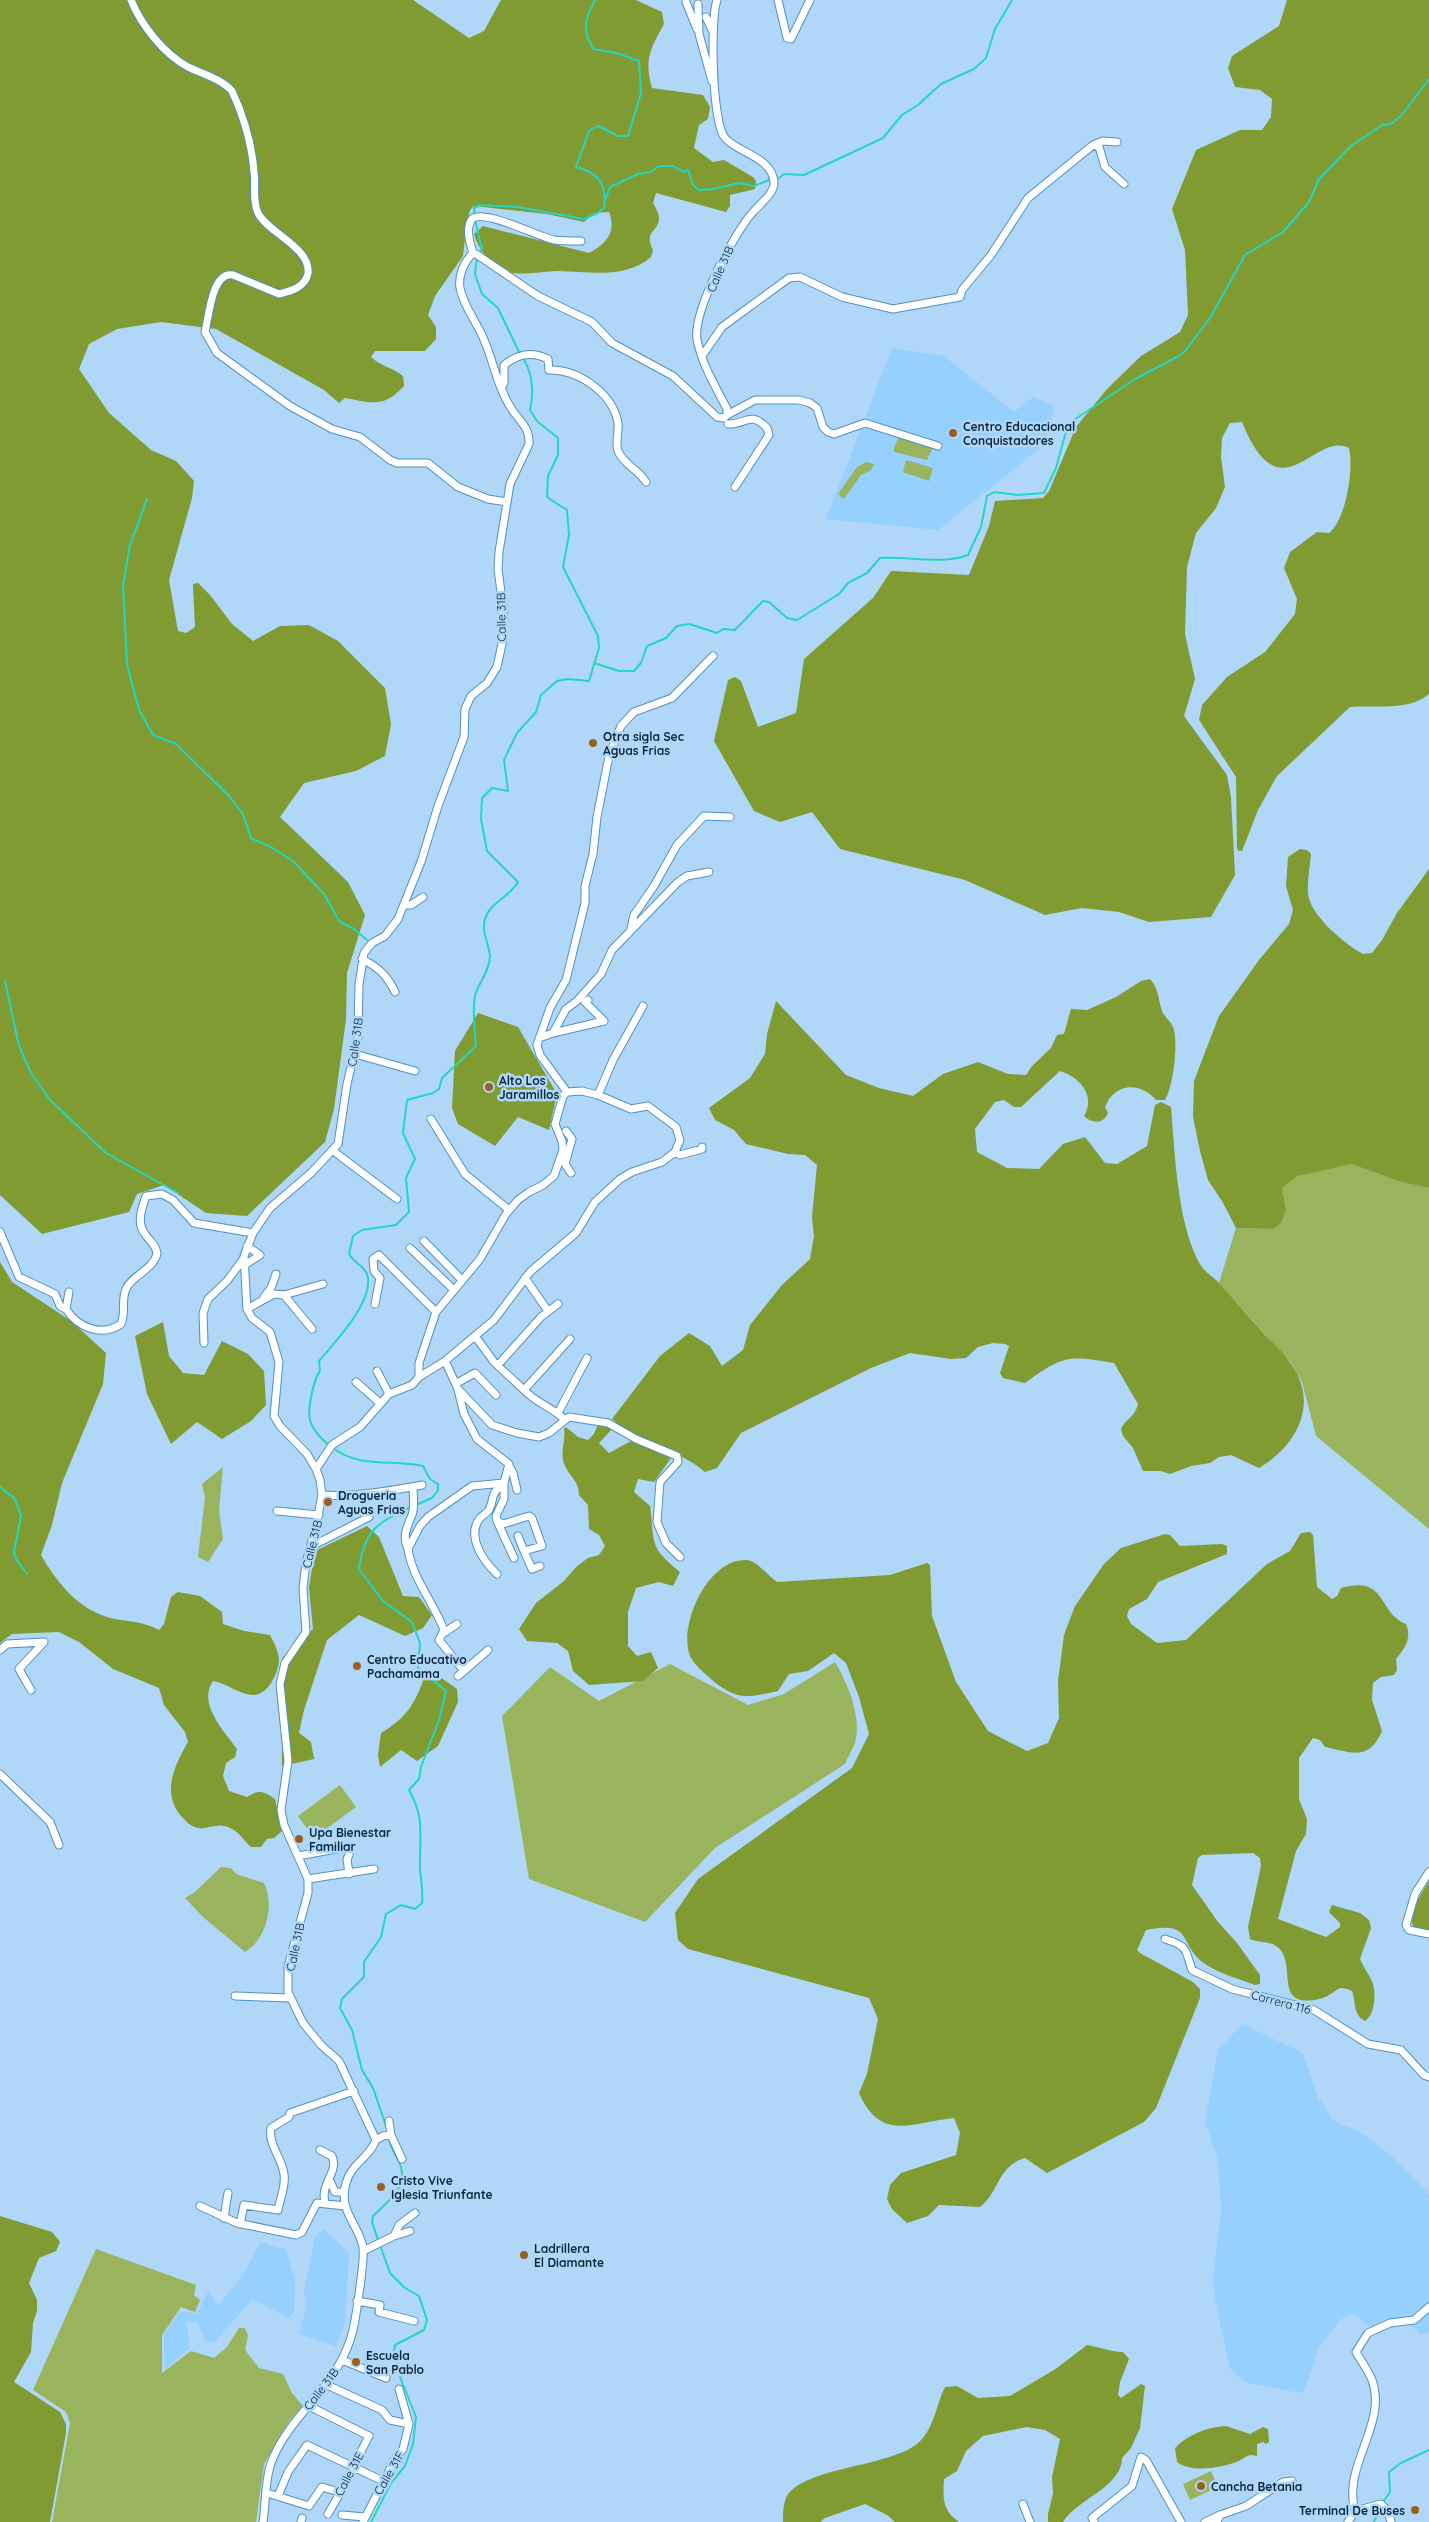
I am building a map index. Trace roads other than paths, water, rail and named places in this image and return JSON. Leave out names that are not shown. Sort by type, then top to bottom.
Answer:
[{"type":"street","points":[[131,0],[135,9],[166,51],[186,66],[226,86],[232,91],[253,160],[255,204],[259,215],[302,256],[307,266],[306,280],[299,287],[279,294],[233,275],[221,276],[216,287],[205,332],[217,353],[290,406],[332,428],[360,437],[390,460],[397,463],[428,463],[458,487],[488,498],[507,502]]},
{"type":"street","name":"Calle 31B","points":[[717,0],[713,9],[713,30],[714,88],[719,129],[732,145],[755,157],[766,166],[774,181],[774,189],[738,232],[716,273],[701,318],[697,338],[702,356],[727,409],[727,415]]},
{"type":"street","points":[[778,0],[787,38],[791,39],[810,0]]},
{"type":"street","points":[[686,2],[699,34],[714,88]]},
{"type":"street","points":[[698,4],[699,34]]},
{"type":"street","points":[[706,17],[713,30]]},
{"type":"street","points":[[702,356],[722,328],[789,278],[800,277],[842,297],[892,310],[960,296],[1025,202],[1094,145],[1103,140],[1117,142]]},
{"type":"street","points":[[1094,145],[1099,147],[1105,167],[1124,184]]},
{"type":"street","points":[[581,241],[553,240],[494,218],[475,218],[469,230],[476,255],[538,296],[592,322],[612,343],[673,376],[717,417],[724,418],[755,400],[799,400],[810,403],[817,408],[823,428],[834,434],[865,423],[938,446]]},
{"type":"street","name":"Calle 31B","points":[[263,2522],[271,2463],[294,2424],[327,2384],[342,2360],[353,2330],[363,2250],[345,2206],[344,2192],[352,2168],[374,2146],[376,2140],[340,2061],[321,2045],[303,2023],[288,1992],[288,1967],[308,1893],[308,1879],[284,1825],[281,1810],[288,1761],[280,1684],[285,1663],[306,1632],[303,1588],[306,1563],[312,1546],[322,1495],[316,1469],[307,1454],[280,1426],[274,1416],[279,1362],[273,1337],[267,1327],[252,1318],[247,1309],[243,1266],[252,1233],[270,1208],[311,1173],[338,1144],[347,1084],[355,1054],[359,1022],[359,984],[364,953],[372,943],[394,926],[421,862],[438,806],[464,737],[465,709],[471,696],[487,683],[497,667],[502,644],[503,608],[498,569],[507,502],[510,484],[529,444],[530,437],[501,388],[484,339],[460,288],[464,265],[476,255]]},
{"type":"street","points":[[501,388],[504,383],[504,365],[514,358],[523,355],[539,355],[548,359],[549,370],[561,371],[585,381],[607,397],[618,424],[618,449],[622,460],[639,472],[646,482]]},
{"type":"street","points":[[728,424],[750,418],[763,424],[768,432],[767,440],[735,487]]},
{"type":"street","points":[[567,1092],[538,1050],[538,1038],[553,1001],[566,980],[585,903],[585,886],[592,862],[597,817],[609,756],[618,732],[634,712],[672,698],[713,656]]},
{"type":"street","points":[[630,930],[634,915],[654,886],[676,845],[704,816],[730,817]]},
{"type":"street","points":[[553,1033],[566,1009],[577,1001],[602,974],[612,950],[630,930],[678,882],[687,876],[708,872]]},
{"type":"street","points":[[404,904],[411,905],[423,897]]},
{"type":"street","points":[[362,960],[379,968],[388,977],[395,992]]},
{"type":"street","points":[[538,1038],[604,1021],[585,1002],[588,1000]]},
{"type":"street","points":[[598,1095],[613,1060],[643,1006]]},
{"type":"street","points":[[355,1054],[415,1071]]},
{"type":"street","points":[[316,1469],[329,1448],[360,1427],[389,1394],[412,1385],[419,1377],[445,1362],[498,1315],[525,1278],[576,1233],[595,1202],[620,1179],[632,1172],[662,1162],[675,1152],[680,1140],[674,1124],[648,1106],[631,1109],[598,1095],[582,1091],[567,1092],[563,1096],[556,1120],[556,1130],[562,1142],[558,1168],[549,1181],[529,1192],[509,1210],[487,1243],[480,1259],[436,1312],[419,1363],[419,1377]]},
{"type":"street","points":[[431,1119],[465,1174],[509,1210]]},
{"type":"street","points":[[566,1131],[572,1140],[565,1164],[571,1173]]},
{"type":"street","points":[[675,1152],[680,1155],[702,1147]]},
{"type":"street","points":[[332,1150],[397,1199]]},
{"type":"street","points":[[0,1232],[19,1277],[55,1294],[60,1306],[66,1309],[71,1316],[92,1329],[114,1329],[121,1324],[125,1290],[146,1270],[157,1254],[156,1247],[144,1234],[141,1225],[140,1214],[146,1196],[162,1194],[173,1200],[194,1223],[252,1233]]},
{"type":"street","points":[[424,1241],[462,1280]]},
{"type":"street","points":[[243,1266],[260,1255],[247,1246]]},
{"type":"street","points":[[410,1248],[454,1290]]},
{"type":"street","points":[[375,1304],[380,1278],[374,1271],[373,1259],[379,1255],[436,1312]]},
{"type":"street","points":[[204,1343],[203,1313],[208,1298],[227,1281],[244,1258]]},
{"type":"street","points":[[262,1299],[271,1288],[276,1274]]},
{"type":"street","points":[[525,1278],[548,1311]]},
{"type":"street","points":[[247,1309],[274,1294],[284,1295],[323,1284]]},
{"type":"street","points":[[66,1309],[69,1292]]},
{"type":"street","points":[[284,1295],[312,1329]]},
{"type":"street","points":[[498,1365],[548,1311],[558,1304]]},
{"type":"street","points":[[475,1336],[498,1365],[533,1400],[558,1413],[564,1419]]},
{"type":"street","points":[[524,1390],[570,1339]]},
{"type":"street","points":[[558,1413],[587,1358]]},
{"type":"street","points":[[445,1362],[458,1386],[483,1417],[492,1425],[503,1430],[539,1437],[549,1433],[564,1419],[569,1417],[599,1420],[678,1456],[678,1462],[660,1482],[658,1522],[666,1542],[680,1557]]},
{"type":"street","points":[[377,1370],[389,1394]]},
{"type":"street","points":[[458,1386],[475,1373],[496,1395]]},
{"type":"street","points":[[356,1382],[380,1403]]},
{"type":"street","points":[[458,1386],[464,1414],[478,1439],[508,1462],[517,1490]]},
{"type":"street","points":[[509,1466],[504,1483],[504,1499],[496,1516],[514,1558]]},
{"type":"street","points":[[408,1549],[420,1526],[428,1517],[472,1486],[504,1483]]},
{"type":"street","points":[[497,1574],[482,1558],[475,1532],[480,1518],[488,1511],[493,1493],[504,1483]]},
{"type":"street","points":[[322,1495],[344,1495],[422,1485]]},
{"type":"street","points":[[413,1486],[412,1511],[407,1521],[404,1539],[421,1585],[436,1610],[444,1633]]},
{"type":"street","points":[[276,1511],[319,1515]]},
{"type":"street","points":[[497,1521],[503,1524],[530,1516],[535,1521],[545,1545],[524,1552]]},
{"type":"street","points":[[312,1546],[369,1517]]},
{"type":"street","points":[[518,1536],[532,1569],[540,1566]]},
{"type":"street","points":[[457,1624],[444,1633],[439,1640],[461,1674],[488,1650]]},
{"type":"street","points":[[0,1650],[7,1644],[44,1642],[19,1669],[31,1690]]},
{"type":"street","points":[[0,1774],[50,1822],[59,1845]]},
{"type":"street","points":[[298,1856],[347,1847]]},
{"type":"street","points":[[349,1856],[347,1859],[350,1874]]},
{"type":"street","points":[[308,1879],[374,1869]]},
{"type":"street","points":[[1429,1872],[1415,1894],[1406,1925],[1409,1930],[1429,1934]]},
{"type":"street","name":"Carrera 116","points":[[1165,1939],[1181,1944],[1187,1952],[1192,1970],[1199,1976],[1232,1989],[1314,2010],[1368,2044],[1401,2050],[1429,2078]]},
{"type":"street","points":[[235,1996],[290,1998]]},
{"type":"street","points":[[240,2224],[244,2205],[278,2210],[283,2192],[284,2174],[271,2140],[271,2128],[289,2117],[290,2113],[354,2091]]},
{"type":"street","points":[[389,2122],[387,2136],[402,2159]]},
{"type":"street","points":[[376,2140],[387,2136]]},
{"type":"street","points":[[320,2150],[333,2159],[334,2170],[324,2185],[325,2202]]},
{"type":"street","points":[[329,2179],[335,2192],[344,2192]]},
{"type":"street","points":[[224,2218],[228,2193]]},
{"type":"street","points":[[200,2206],[240,2224],[296,2235],[302,2232],[314,2205],[325,2202],[345,2206]]},
{"type":"street","points":[[390,2238],[399,2225],[415,2213]]},
{"type":"street","points":[[363,2250],[410,2231]]},
{"type":"street","points":[[357,2301],[380,2305],[379,2312],[414,2321]]},
{"type":"street","points":[[1355,2512],[1351,2491],[1362,2446],[1373,2424],[1375,2401],[1372,2380],[1356,2352],[1368,2332],[1390,2323],[1414,2320],[1429,2307]]},
{"type":"street","points":[[342,2360],[386,2378]]},
{"type":"street","points":[[327,2384],[382,2410],[390,2420],[392,2429]]},
{"type":"street","points":[[390,2420],[408,2424],[399,2389]]},
{"type":"street","name":"Calle 31E","points":[[313,2408],[369,2436],[354,2468],[328,2514]]},
{"type":"street","name":"Calle 31F","points":[[364,2520],[383,2480],[403,2449],[408,2424]]},
{"type":"street","points":[[278,2496],[294,2464],[307,2445],[383,2480]]},
{"type":"street","points":[[1093,2520],[1132,2486],[1139,2459],[1143,2458],[1146,2460],[1181,2522]]},
{"type":"street","points":[[294,2464],[302,2468]]},
{"type":"street","points":[[1205,2522],[1246,2506],[1283,2482],[1292,2481]]},
{"type":"street","points":[[267,2493],[310,2506],[321,2487],[339,2492]]},
{"type":"street","points":[[1023,2504],[1030,2522]]},
{"type":"street","points":[[1348,2522],[1355,2512],[1377,2504],[1381,2504],[1388,2511],[1391,2520]]},
{"type":"street","points":[[342,2514],[364,2520]]},
{"type":"waterway","points":[[475,215],[474,208],[480,205],[518,207],[584,219],[604,208],[604,192],[600,181],[596,176],[576,167],[589,131],[598,126],[618,136],[628,136],[641,93],[639,61],[616,53],[593,49],[587,35],[586,24],[588,14],[595,0]]},
{"type":"waterway","points":[[779,178],[784,174],[804,175],[883,138],[902,115],[918,105],[941,84],[974,69],[986,58],[995,29],[1012,0]]},
{"type":"waterway","points":[[594,663],[619,671],[634,671],[641,663],[647,646],[666,638],[677,626],[689,624],[717,633],[723,629],[735,630],[763,601],[769,602],[787,618],[797,620],[839,594],[848,583],[867,573],[880,558],[936,560],[968,555],[981,527],[987,496],[994,492],[1018,495],[1044,493],[1056,468],[1065,435],[1074,420],[1135,379],[1179,356],[1186,350],[1210,318],[1245,255],[1283,232],[1309,202],[1319,179],[1351,146],[1382,125],[1391,124],[1402,115],[1429,79]]},
{"type":"waterway","points":[[606,198],[610,187],[638,174],[651,172],[659,166],[673,166],[683,172],[688,170],[693,185],[699,190],[739,183],[754,186],[769,180]]},
{"type":"waterway","points":[[475,220],[482,249],[479,253]]},
{"type":"waterway","points":[[477,257],[475,274],[482,294],[498,308],[520,354]]},
{"type":"waterway","points":[[329,1445],[318,1434],[311,1423],[309,1415],[310,1402],[315,1380],[320,1371],[319,1361],[352,1320],[365,1296],[368,1284],[367,1274],[349,1254],[353,1236],[362,1230],[396,1225],[409,1212],[406,1178],[415,1159],[403,1133],[407,1100],[433,1093],[439,1089],[442,1078],[476,1046],[474,1002],[488,967],[490,956],[485,933],[485,919],[491,908],[510,892],[518,882],[487,851],[481,819],[482,798],[492,788],[508,791],[504,760],[517,733],[536,712],[541,695],[557,681],[568,679],[589,681],[599,648],[598,636],[563,567],[569,535],[567,510],[547,497],[548,476],[558,455],[558,438],[537,421],[530,410],[532,383],[529,370],[523,358]]},
{"type":"waterway","points":[[147,499],[130,545],[123,586],[127,664],[139,710],[153,735],[176,744],[230,797],[243,814],[251,838],[271,847],[293,861],[324,894],[339,921],[354,929],[367,940]]},
{"type":"waterway","points":[[5,981],[19,1046],[31,1073],[50,1100],[106,1153],[178,1193]]},
{"type":"waterway","points":[[333,1448],[355,1459],[423,1466],[430,1479],[438,1484],[438,1490],[432,1498],[416,1505]]},
{"type":"waterway","points":[[0,1487],[15,1499],[21,1516],[14,1552],[16,1559],[27,1574]]},
{"type":"waterway","points":[[386,2126],[373,2088],[362,2070],[352,2030],[340,2008],[342,1999],[364,1977],[364,1962],[381,1937],[386,1914],[401,1905],[415,1909],[422,1903],[420,1824],[417,1808],[409,1790],[419,1779],[421,1767],[439,1720],[446,1691],[418,1668],[420,1643],[412,1622],[383,1601],[359,1569],[365,1545],[374,1529],[381,1523],[411,1507]]},
{"type":"waterway","points":[[378,2240],[372,2222],[373,2216],[396,2193],[402,2180],[400,2164],[389,2138]]},
{"type":"waterway","points":[[371,2522],[391,2483],[405,2466],[413,2444],[416,2417],[400,2377],[402,2373],[393,2356],[395,2345],[424,2330],[427,2320],[419,2296],[405,2288],[390,2273],[380,2245]]},
{"type":"waterway","points":[[1383,2502],[1390,2492],[1389,2472],[1401,2463],[1429,2450]]},
{"type":"waterway","points":[[1374,2522],[1381,2506]]},
{"type":"place","name":"Centro Educacional Conquistadores","points":[[953,433]]},
{"type":"place","name":"Otra sigla Sec Aguas Frias","points":[[593,743]]},
{"type":"place","name":"Alto Los Jaramillos","points":[[489,1087]]},
{"type":"place","name":"Drogueria Aguas Frias","points":[[328,1502]]},
{"type":"place","name":"Centro Educativo Pachamama","points":[[357,1666]]},
{"type":"place","name":"Upa Bienestar Familiar","points":[[299,1839]]},
{"type":"place","name":"Cristo Vive Iglesia Triunfante","points":[[381,2187]]},
{"type":"place","name":"Ladrillera El Diamante","points":[[524,2255]]},
{"type":"place","name":"Escuela San Pablo","points":[[356,2362]]},
{"type":"place","name":"Cancha Betania","points":[[1201,2486]]},
{"type":"place","name":"Terminal De Buses","points":[[1415,2510]]}]
